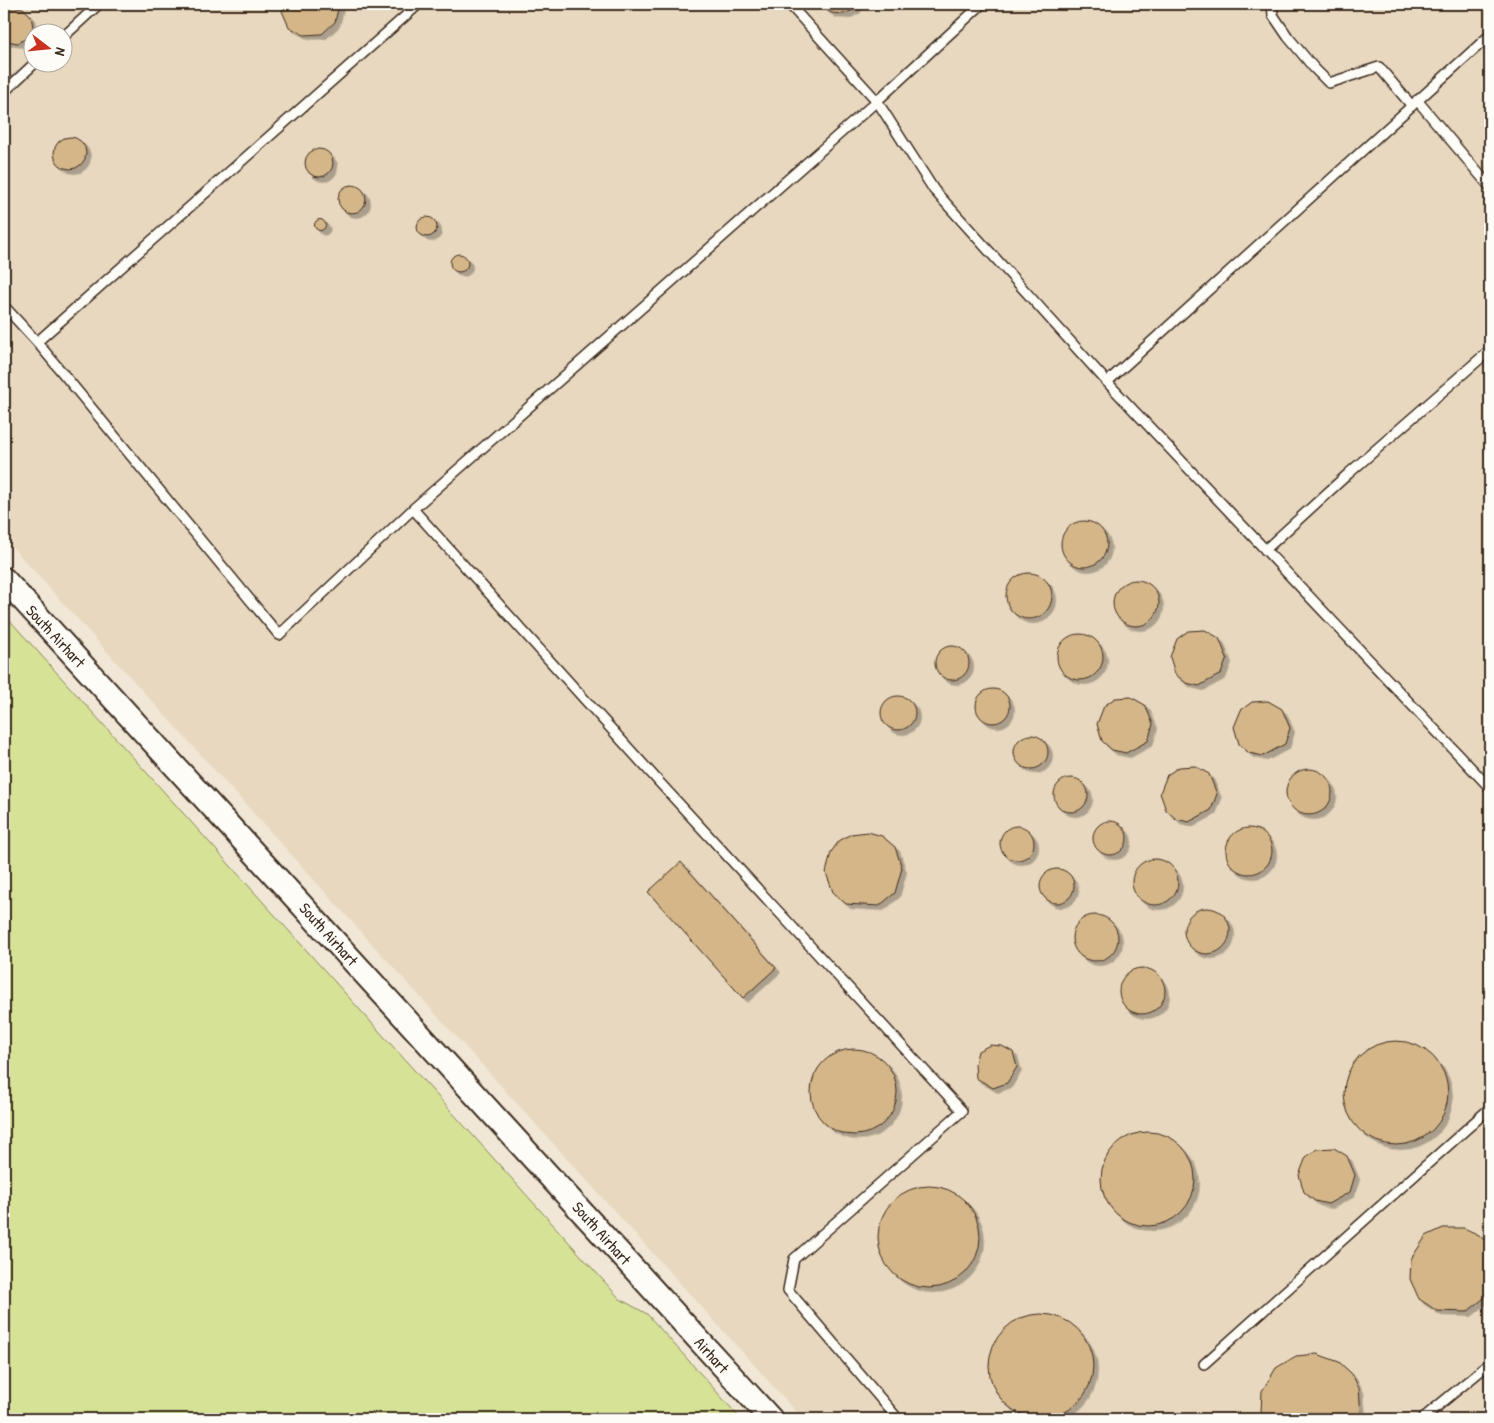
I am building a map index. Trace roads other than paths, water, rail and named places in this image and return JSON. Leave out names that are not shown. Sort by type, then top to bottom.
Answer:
[{"type":"street","name":"South Airhart","points":[[4,579],[654,1290]]},
{"type":"street","name":"Airhart","points":[[654,1290],[771,1419]]},
{"type":"lane","points":[[72,29],[99,4]]},
{"type":"lane","points":[[37,342],[419,4]]},
{"type":"lane","points":[[789,4],[876,101],[934,190],[1107,382],[1490,788]]},
{"type":"lane","points":[[4,306],[37,342],[280,635],[413,509],[876,101],[982,4]]},
{"type":"lane","points":[[1272,4],[1273,15],[1288,37],[1329,83],[1379,67],[1415,103],[1490,187]]},
{"type":"lane","points":[[1107,382],[1490,35]]},
{"type":"lane","points":[[4,92],[25,72]]},
{"type":"lane","points":[[1265,550],[1490,350]]},
{"type":"lane","points":[[413,509],[654,776],[962,1111],[794,1260],[788,1290],[898,1419]]},
{"type":"lane","points":[[1204,1364],[1490,1108]]},
{"type":"lane","points":[[1422,1419],[1490,1363]]}]
